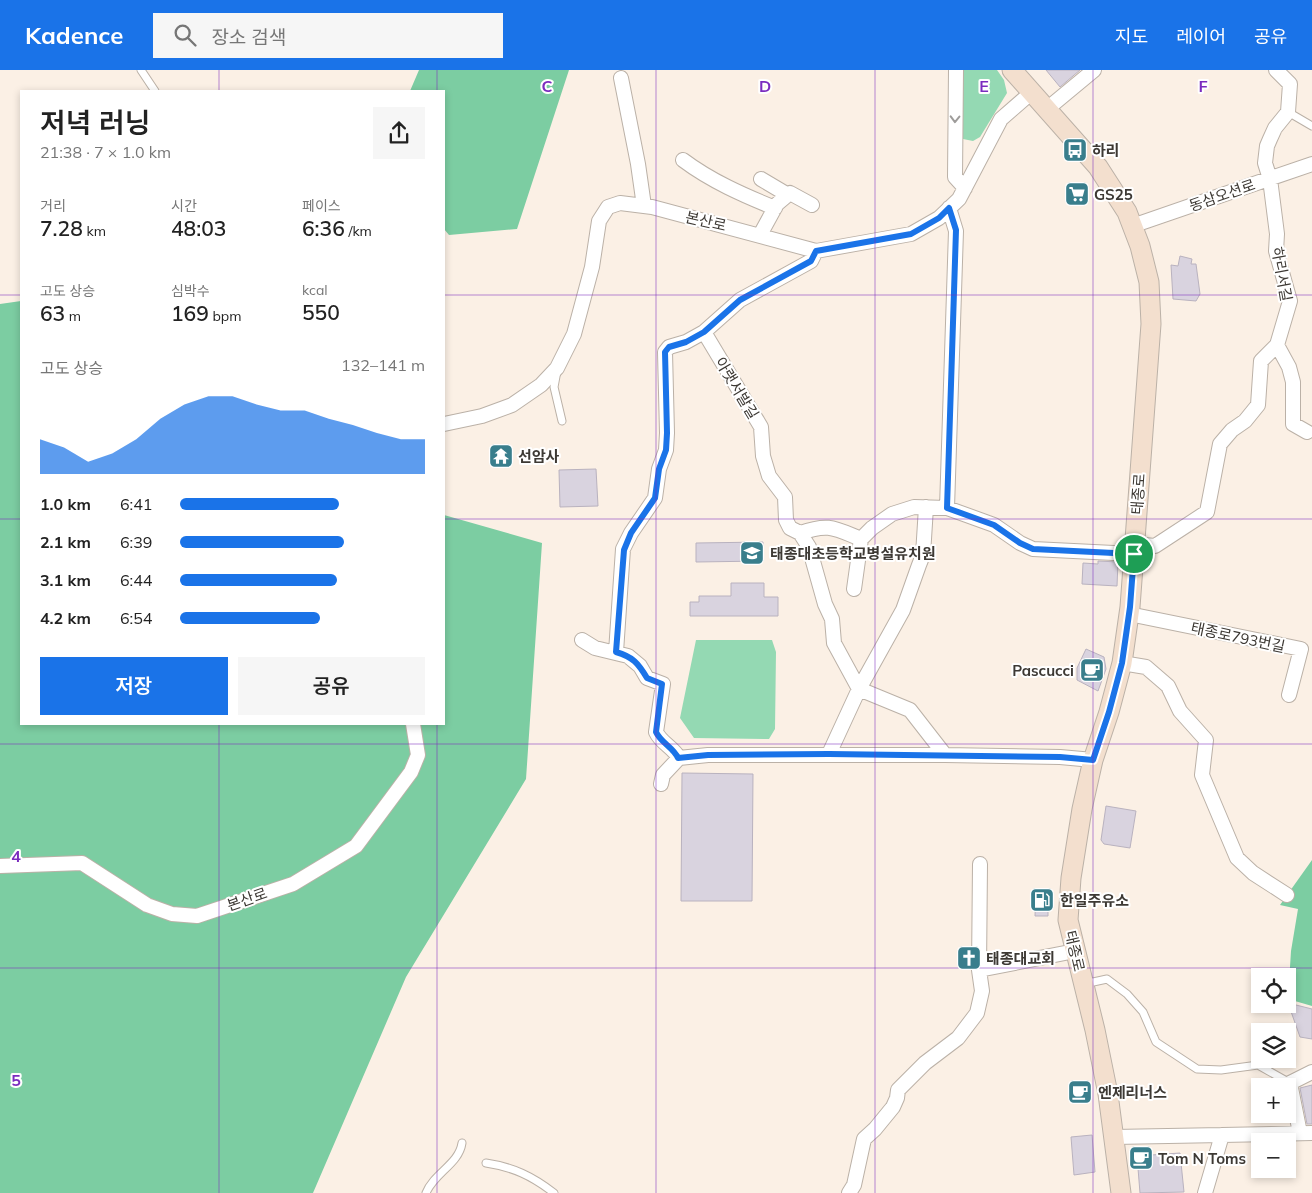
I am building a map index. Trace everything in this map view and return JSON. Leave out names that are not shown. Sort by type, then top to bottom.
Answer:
[{"type":"main road","name":"태종로","points":[[1012,70],[1098,167],[1120,200],[1140,246],[1149,282],[1151,324],[1129,614],[1122,663],[1109,712],[1093,760],[1082,808],[1071,878],[1068,920],[1097,1039],[1108,1094],[1121,1193]]},
{"type":"street","points":[[956,70],[955,177],[965,188]]},
{"type":"street","points":[[1047,109],[1094,70]]},
{"type":"street","points":[[1276,70],[1290,84],[1288,112]]},
{"type":"street","points":[[621,78],[638,164],[644,206]]},
{"type":"street","name":"본산로","points":[[445,424],[482,416],[512,405],[541,385],[557,368],[574,334],[592,267],[599,221],[608,207],[620,203],[644,206],[816,251],[911,234],[939,218],[959,199],[1001,119],[1032,92]]},
{"type":"street","name":"하리서길","points":[[861,538],[892,514],[914,507],[926,507],[947,508],[994,525],[1020,543],[1033,549],[1134,549],[1155,546],[1207,512],[1220,444],[1232,430],[1246,421],[1258,405],[1261,361],[1277,345],[1290,301],[1282,279],[1276,251],[1277,234],[1270,179],[1265,163],[1266,146],[1275,128],[1288,112]]},
{"type":"street","points":[[683,160],[695,169],[740,194],[775,208]]},
{"type":"street","name":"동삼오션로","points":[[1132,226],[1312,164]]},
{"type":"street","points":[[761,179],[788,195]]},
{"type":"street","points":[[760,235],[777,204],[790,193],[812,205]]},
{"type":"street","points":[[947,508],[956,230],[949,208]]},
{"type":"street","points":[[616,652],[624,550],[631,533],[655,498],[659,469],[666,450],[665,352],[669,347],[686,342],[704,332],[740,300],[811,261],[816,251]]},
{"type":"street","name":"아랫서발길","points":[[704,332],[761,427],[763,456],[769,476],[785,497],[786,520],[809,547],[825,604],[832,619],[834,643],[859,689]]},
{"type":"street","points":[[1277,345],[1289,367],[1293,382],[1293,424],[1307,432]]},
{"type":"street","points":[[829,754],[859,689],[903,610],[922,554],[926,507]]},
{"type":"street","points":[[795,531],[826,526],[861,538],[854,589]]},
{"type":"street","name":"태종로793번길","points":[[1129,614],[1300,650],[1288,695]]},
{"type":"street","points":[[582,640],[596,648],[628,656],[640,666],[647,678],[662,684],[656,732],[659,738],[676,752],[678,758]]},
{"type":"street","points":[[1122,663],[1146,667],[1168,686],[1180,710],[1206,740],[1202,776],[1237,858],[1253,873],[1286,895]]},
{"type":"street","points":[[859,689],[910,710],[945,755]]},
{"type":"street","name":"본산로","points":[[0,866],[82,863],[147,905],[172,914],[197,916],[284,887],[356,846],[411,772],[418,755],[413,725]]},
{"type":"street","points":[[661,784],[663,775],[678,758],[708,755],[945,755],[1060,757],[1093,760]]},
{"type":"street","points":[[849,1193],[854,1185],[864,1139],[893,1107],[898,1090],[924,1063],[958,1038],[977,1013],[982,991],[979,970],[980,864]]},
{"type":"street","points":[[979,970],[1075,951]]},
{"type":"street","points":[[1296,1080],[1312,1072]]},
{"type":"street","points":[[1114,1137],[1306,1133],[1296,1102]]},
{"type":"street","points":[[1205,1193],[1222,1135]]},
{"type":"lane","points":[[142,70],[154,90]]},
{"type":"lane","points":[[1288,112],[1312,126]]},
{"type":"lane","points":[[557,368],[554,387],[562,421]]},
{"type":"lane","name":"태종로","points":[[1083,984],[1107,979],[1127,994],[1143,1012],[1156,1042],[1197,1069],[1221,1070],[1258,1065],[1281,1078]]},
{"type":"lane","points":[[426,1193],[438,1175],[460,1153],[462,1143]]},
{"type":"lane","points":[[486,1163],[507,1166],[544,1185],[554,1193]]},
{"type":"green space","points":[[419,70],[569,70],[517,229],[449,235],[445,230],[445,90],[410,90]]},
{"type":"green space","points":[[963,70],[997,70],[1004,80],[1007,93],[980,137],[973,141],[963,139]]},
{"type":"green space","points":[[20,301],[20,725],[445,725],[445,515],[542,543],[526,779],[406,977],[313,1193],[0,1193],[0,304]]},
{"type":"green space","points":[[696,640],[772,640],[776,652],[775,729],[769,739],[694,738],[680,718]]},
{"type":"green space","points":[[1312,860],[1312,1006],[1296,1001],[1296,968],[1290,968],[1298,909],[1280,905]]},
{"type":"building","points":[[1046,70],[1080,70],[1060,87]]},
{"type":"building","points":[[1180,256],[1192,259],[1191,264],[1196,264],[1200,294],[1196,301],[1173,299],[1171,265],[1178,266]]},
{"type":"building","points":[[596,469],[598,506],[560,507],[559,470]]},
{"type":"building","points":[[763,542],[763,561],[696,562],[696,543]]},
{"type":"building","points":[[1098,561],[1118,562],[1117,586],[1082,584],[1083,563],[1098,564]]},
{"type":"building","points":[[731,583],[764,583],[764,597],[778,597],[778,616],[690,616],[690,602],[699,602],[699,596],[731,596]]},
{"type":"building","points":[[1086,649],[1104,657],[1106,669],[1098,691],[1077,680],[1077,668]]},
{"type":"building","points":[[682,773],[753,774],[752,901],[681,901]]},
{"type":"building","points":[[1106,806],[1136,811],[1130,848],[1104,844],[1101,840]]},
{"type":"building","points":[[1036,889],[1048,889],[1048,916],[1035,916]]},
{"type":"building","points":[[1296,1005],[1312,1009],[1312,1039],[1300,1037],[1292,1013],[1296,1013]]},
{"type":"building","points":[[1312,1085],[1312,1124],[1307,1124],[1300,1088]]},
{"type":"building","points":[[1092,1135],[1095,1172],[1074,1175],[1071,1137]]},
{"type":"building","points":[[1180,1153],[1184,1192],[1140,1193],[1137,1156]]},
{"type":"place","name":"하리","points":[[1075,150]]},
{"type":"place","name":"GS25","points":[[1077,194]]},
{"type":"place","name":"선암사","points":[[501,456]]},
{"type":"place","name":"태종대초등학교병설유치원","points":[[752,553]]},
{"type":"place","name":"Pascucci","points":[[1092,670]]},
{"type":"place","name":"한일주유소","points":[[1042,900]]},
{"type":"place","name":"태종대교회","points":[[969,958]]},
{"type":"place","name":"엔제리너스","points":[[1080,1092]]},
{"type":"place","name":"Tom N Toms","points":[[1141,1158]]},
{"type":"route","points":[[949,208],[956,230],[947,508],[994,525],[1020,543],[1033,549],[1134,554],[1130,607],[1122,663],[1109,712],[1093,760],[1060,757],[829,754],[708,755],[678,758],[676,752],[659,738],[656,732],[663,692],[662,684],[647,678],[640,666],[628,656],[616,652],[624,550],[631,533],[655,498],[659,469],[666,450],[667,382],[665,352],[669,347],[686,342],[704,332],[740,300],[811,261],[816,251],[911,234],[939,218],[949,208]]}]
